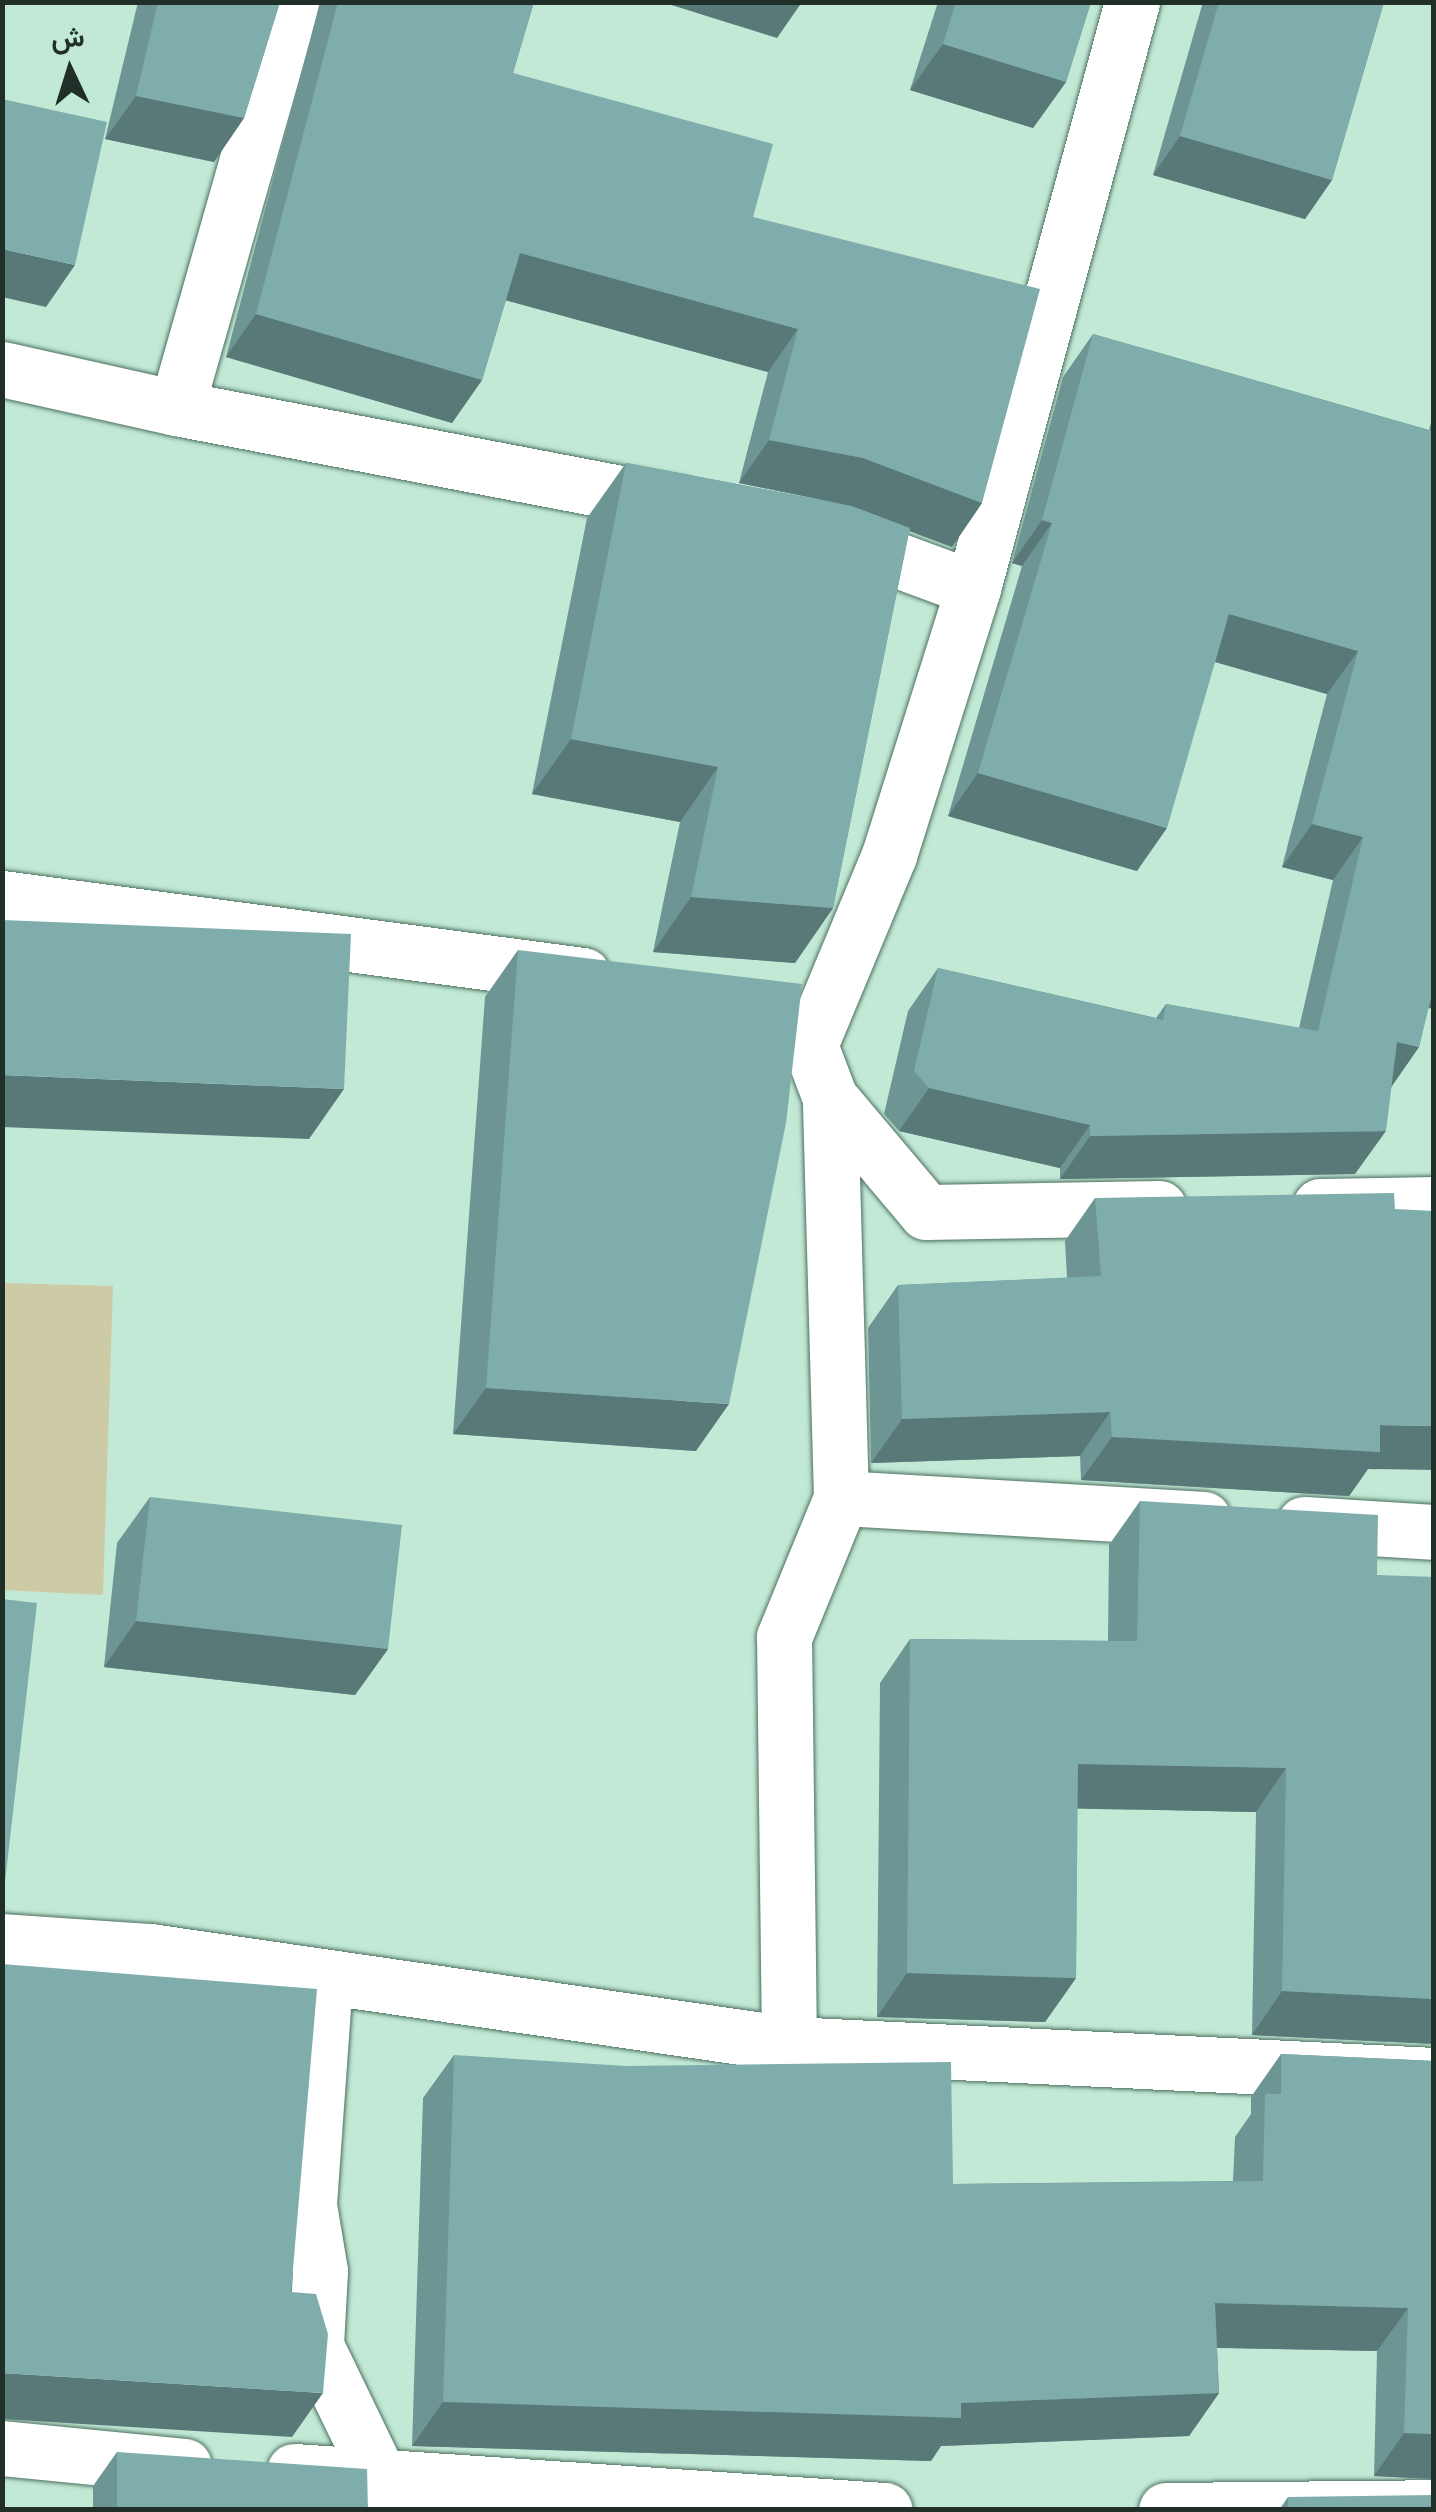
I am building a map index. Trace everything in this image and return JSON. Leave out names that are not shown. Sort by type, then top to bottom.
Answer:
[{"type":"street","points":[[176,408],[292,2]]},
{"type":"street","points":[[790,2044],[784,1637],[841,1498],[830,1098],[810,1045],[829,1008],[973,588],[1132,2]]},
{"type":"street","points":[[2,369],[176,408],[724,512]]},
{"type":"street","points":[[783,524],[973,588]]},
{"type":"street","points":[[2,898],[632,982]]},
{"type":"street","points":[[770,1000],[829,1008]]},
{"type":"street","points":[[830,1098],[926,1212],[1434,1204]]},
{"type":"street","points":[[841,1498],[1434,1532]]},
{"type":"street","points":[[2,1941],[150,1950],[326,1980],[790,2044],[1434,2075]]},
{"type":"street","points":[[326,1980],[309,2204],[320,2271],[316,2346],[380,2492]]},
{"type":"street","points":[[2,2448],[380,2492],[885,2510]]},
{"type":"street","points":[[1166,2510],[1434,2507]]},
{"type":"shaded area","points":[[3,1283],[113,1286],[103,1595],[3,1590]]},
{"type":"building","points":[[158,2],[280,2],[244,118],[136,96]]},
{"type":"building","points":[[338,2],[534,2],[513,73],[773,144],[753,217],[1040,289],[982,503],[863,458],[769,440],[798,329],[520,253],[482,380],[256,314]]},
{"type":"building","points":[[956,2],[1091,2],[1066,82],[943,44]]},
{"type":"building","points":[[1219,2],[1384,2],[1332,180],[1180,136]]},
{"type":"building","points":[[2,99],[107,122],[75,265],[2,249]]},
{"type":"building","points":[[1093,334],[1434,432],[1434,986],[1419,1047],[1397,1042],[1386,1131],[1090,1136],[1090,1125],[929,1088],[914,1071],[938,968],[1163,1020],[1166,1004],[1318,1031],[1363,837],[1312,824],[1358,651],[1229,614],[1167,828],[978,773],[1052,523],[1042,520]]},
{"type":"building","points":[[626,463],[852,506],[910,528],[833,908],[691,897],[718,767],[571,739]]},
{"type":"building","points":[[2,920],[351,934],[344,1089],[2,1075]]},
{"type":"building","points":[[518,950],[802,984],[786,1123],[729,1404],[486,1388]]},
{"type":"building","points":[[1394,1193],[1395,1209],[1434,1211],[1434,1426],[1380,1425],[1380,1452],[1112,1437],[1110,1412],[902,1419],[898,1285],[1101,1276],[1095,1198]]},
{"type":"building","points":[[150,1497],[402,1525],[388,1649],[136,1621]]},
{"type":"building","points":[[1140,1501],[1378,1515],[1377,1575],[1434,1577],[1434,1999],[1282,1991],[1286,1768],[1078,1764],[1076,1978],[907,1973],[910,1639],[1137,1641]]},
{"type":"building","points":[[2,1599],[37,1603],[2,1908]]},
{"type":"building","points":[[2,1964],[317,1989],[291,2292],[316,2294],[328,2334],[323,2393],[2,2373]]},
{"type":"building","points":[[1281,2054],[1434,2061],[1434,2434],[1404,2433],[1408,2308],[1215,2303],[1219,2393],[961,2403],[961,2418],[443,2402],[454,2055],[626,2066],[951,2062],[953,2184],[1263,2181],[1265,2094],[1281,2094]]},
{"type":"building","points":[[117,2452],[367,2469],[368,2510],[117,2510]]},
{"type":"building","points":[[1434,2495],[1434,2510],[1288,2510],[1288,2497]]}]
